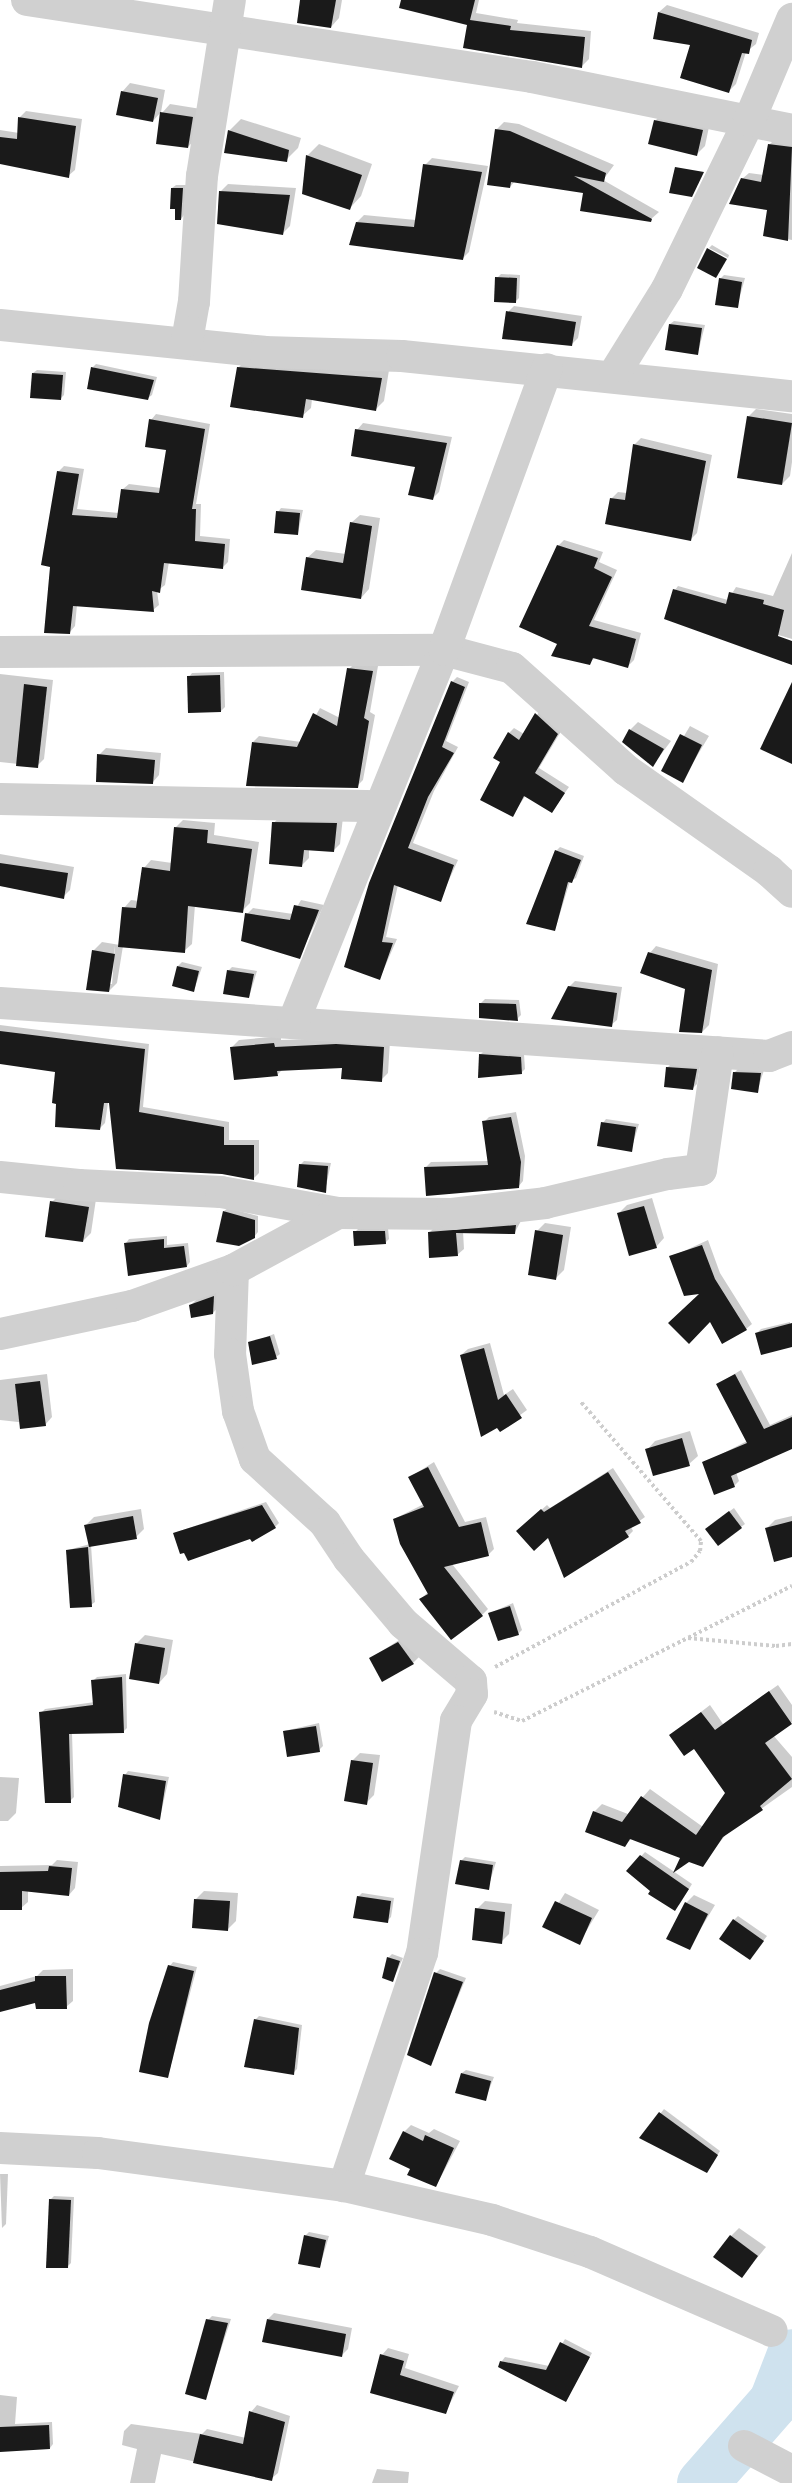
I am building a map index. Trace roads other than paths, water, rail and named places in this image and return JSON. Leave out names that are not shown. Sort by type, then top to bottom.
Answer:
[{"type":"street","points":[[27,0],[227,14],[792,130]]},
{"type":"street","points":[[187,341],[194,302],[202,176],[227,14]]},
{"type":"street","points":[[614,376],[667,289],[749,122],[792,19]]},
{"type":"street","points":[[0,325],[187,341],[264,352],[402,356],[547,369],[792,396]]},
{"type":"street","points":[[293,1023],[378,806],[444,650],[547,369]]},
{"type":"street","points":[[0,652],[444,650],[512,668],[626,770],[769,871],[792,892]]},
{"type":"street","points":[[0,799],[378,806]]},
{"type":"street","points":[[0,1003],[770,1056],[792,1047]]},
{"type":"street","points":[[0,1177],[79,1185],[221,1192],[338,1213],[452,1214],[545,1203],[668,1174],[701,1170],[718,1052]]},
{"type":"street","points":[[0,1334],[132,1306],[233,1270],[338,1213]]},
{"type":"street","points":[[233,1270],[230,1354],[238,1411],[255,1459],[325,1523],[349,1559],[403,1623],[472,1687],[456,1721],[422,1953],[344,2186]]},
{"type":"street","points":[[0,2148],[98,2153],[344,2186],[492,2220],[590,2252],[772,2331]]},
{"type":"street","points":[[744,2446],[792,2471]]},
{"type":"waterway","points":[[702,2483],[774,2401],[792,2354]]}]
